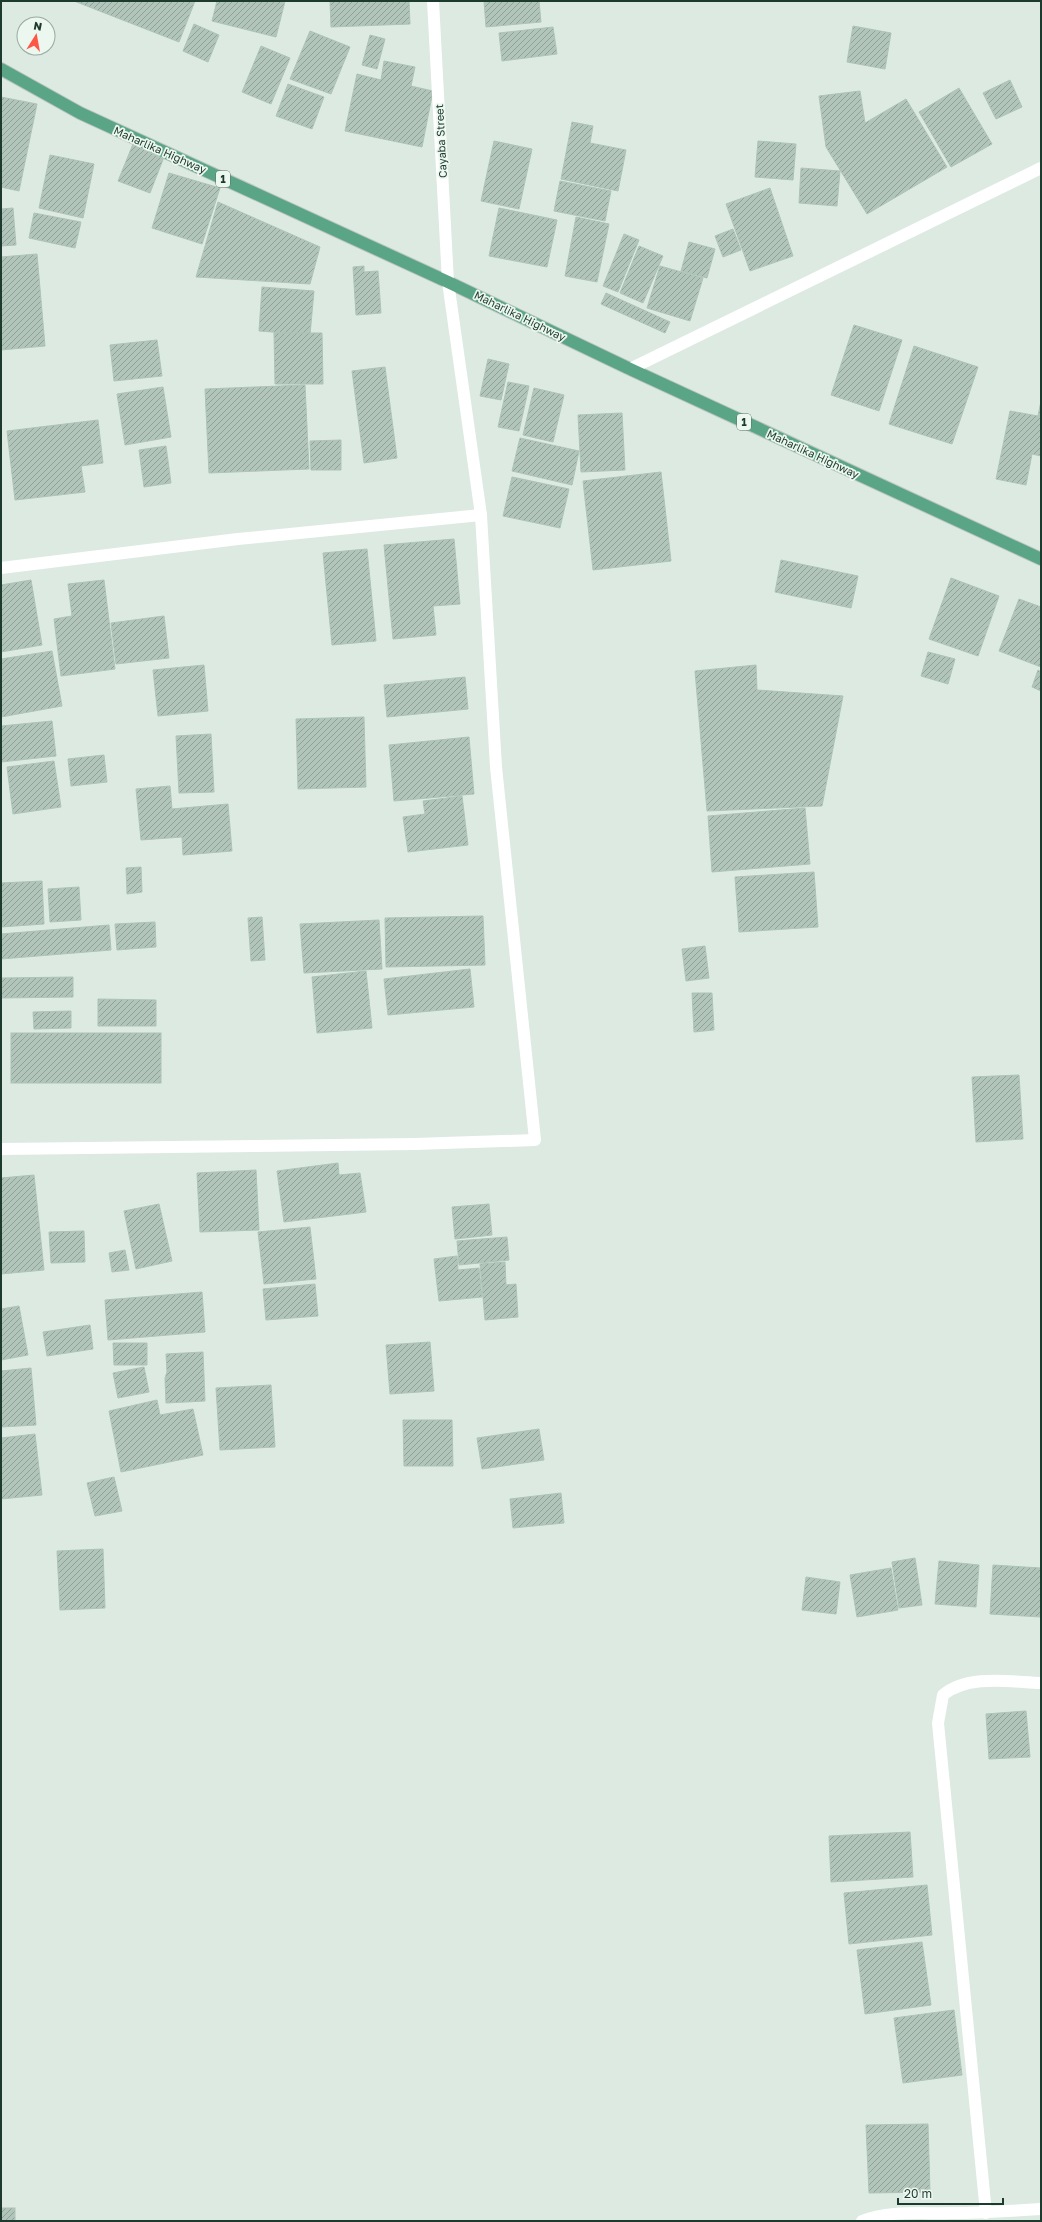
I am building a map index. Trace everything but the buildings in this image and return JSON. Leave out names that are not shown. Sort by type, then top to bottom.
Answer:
[{"type":"main road","name":"Maharlika Highway","points":[[1,69],[80,113],[448,282],[630,369],[1041,559]]},
{"type":"street","name":"Cayaba Street","points":[[1,1149],[415,1144],[535,1140],[496,767],[480,515],[448,282],[433,1]]},
{"type":"street","points":[[630,369],[1041,168]]},
{"type":"street","points":[[1,568],[238,539],[480,515]]},
{"type":"street","points":[[986,2213],[939,1716],[943,1694],[957,1686],[975,1682],[1041,1683]]},
{"type":"street","points":[[862,2221],[872,2217],[903,2214],[986,2213],[1041,2209]]}]
